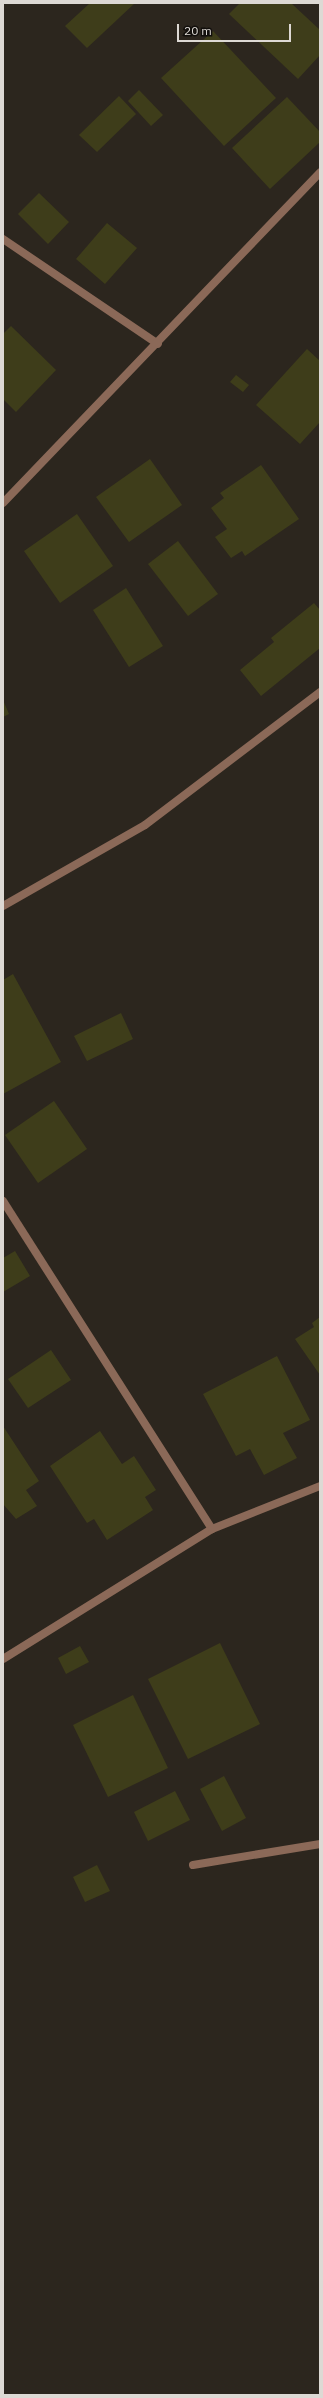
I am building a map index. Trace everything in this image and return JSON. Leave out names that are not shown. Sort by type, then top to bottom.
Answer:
[{"type":"street","points":[[3,503],[158,344],[320,173]]},
{"type":"street","points":[[3,239],[158,344]]},
{"type":"street","points":[[3,906],[145,825],[320,692]]},
{"type":"street","points":[[3,1200],[212,1529]]},
{"type":"street","points":[[3,1659],[212,1529],[320,1486]]},
{"type":"street","points":[[193,1866],[320,1844]]},
{"type":"building","points":[[90,3],[135,3],[87,48],[65,26]]},
{"type":"building","points":[[240,3],[291,3],[320,30],[320,55],[298,79],[229,14]]},
{"type":"building","points":[[213,31],[276,98],[224,146],[161,78]]},
{"type":"building","points":[[139,90],[163,115],[151,126],[128,101]]},
{"type":"building","points":[[119,96],[136,114],[97,152],[79,135]]},
{"type":"building","points":[[287,97],[320,132],[320,142],[270,189],[232,148]]},
{"type":"building","points":[[39,193],[69,222],[48,244],[18,214]]},
{"type":"building","points":[[107,223],[137,248],[105,284],[76,259]]},
{"type":"building","points":[[11,326],[56,370],[16,412],[3,399],[3,334]]},
{"type":"building","points":[[307,349],[320,361],[320,422],[300,444],[256,405]]},
{"type":"building","points":[[236,375],[249,385],[243,392],[230,382]]},
{"type":"building","points":[[150,459],[182,505],[129,542],[96,497]]},
{"type":"building","points":[[261,465],[299,519],[245,556],[242,551],[231,558],[215,537],[227,529],[211,508],[224,498],[220,493]]},
{"type":"building","points":[[77,514],[113,566],[60,603],[24,551]]},
{"type":"building","points":[[178,541],[218,594],[188,616],[148,564]]},
{"type":"building","points":[[126,588],[163,646],[129,667],[93,610]]},
{"type":"building","points":[[314,603],[320,610],[320,648],[261,696],[240,670],[274,642],[271,638]]},
{"type":"building","points":[[3,700],[9,714],[3,717]]},
{"type":"building","points":[[13,974],[61,1062],[3,1094],[3,980]]},
{"type":"building","points":[[121,1013],[133,1039],[87,1061],[74,1036]]},
{"type":"building","points":[[54,1101],[87,1149],[38,1183],[5,1135]]},
{"type":"building","points":[[15,1251],[30,1276],[3,1292],[3,1258]]},
{"type":"building","points":[[320,1317],[320,1375],[295,1339],[314,1327],[312,1323]]},
{"type":"building","points":[[51,1350],[71,1380],[28,1408],[8,1379]]},
{"type":"building","points":[[277,1356],[310,1420],[283,1433],[297,1458],[264,1475],[250,1449],[236,1456],[203,1394]]},
{"type":"building","points":[[3,1426],[39,1481],[26,1490],[37,1506],[16,1519],[3,1504]]},
{"type":"building","points":[[100,1431],[122,1464],[134,1456],[156,1490],[145,1497],[153,1510],[107,1540],[94,1519],[87,1523],[50,1466]]},
{"type":"building","points":[[220,1643],[260,1724],[188,1759],[148,1679]]},
{"type":"building","points":[[80,1646],[89,1662],[66,1674],[58,1658]]},
{"type":"building","points":[[133,1695],[168,1768],[108,1797],[73,1725]]},
{"type":"building","points":[[224,1776],[246,1818],[222,1831],[200,1789]]},
{"type":"building","points":[[175,1791],[190,1820],[148,1841],[134,1812]]},
{"type":"building","points":[[97,1865],[110,1891],[85,1902],[73,1877]]}]
